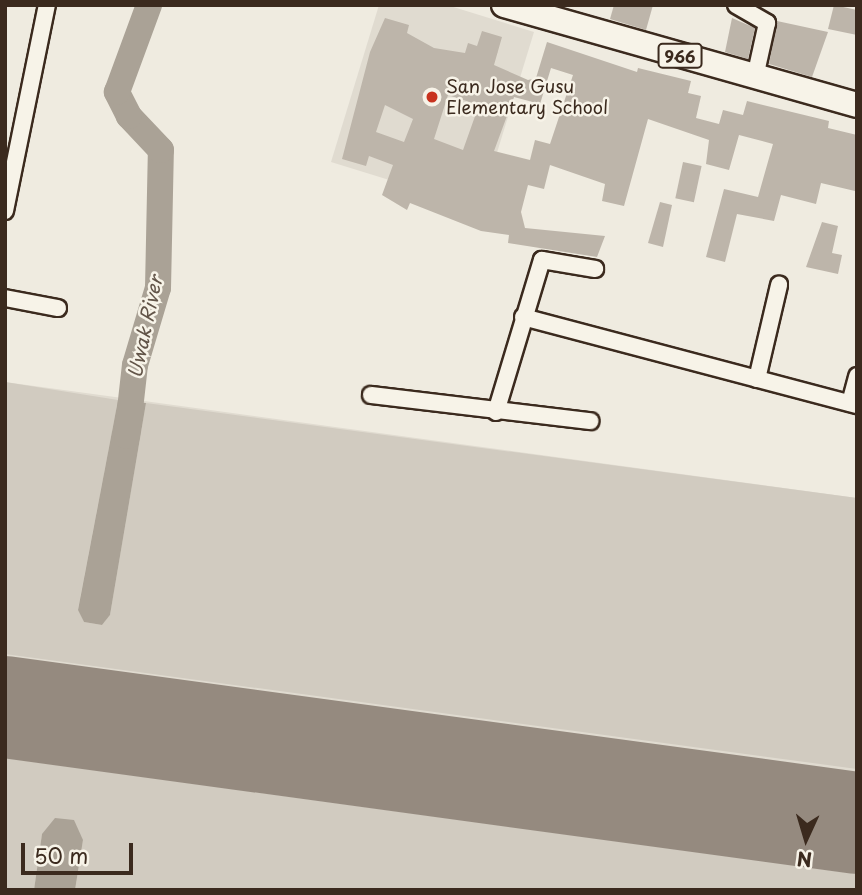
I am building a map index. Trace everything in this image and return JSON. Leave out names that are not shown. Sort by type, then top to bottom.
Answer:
[{"type":"main road","name":"966","points":[[504,5],[857,105]]},
{"type":"street","points":[[5,211],[47,5]]},
{"type":"street","points":[[736,5],[766,23],[755,77]]},
{"type":"street","points":[[496,412],[542,260],[595,269]]},
{"type":"street","points":[[757,379],[779,285]]},
{"type":"street","points":[[5,298],[58,308]]},
{"type":"street","points":[[523,317],[853,404],[857,376]]},
{"type":"street","points":[[371,395],[496,412],[590,421]]},
{"type":"shaded area","name":"San Jose Gusu Elementary School","points":[[379,5],[447,5],[534,32],[480,208],[331,162]]},
{"type":"shaded area","points":[[5,382],[857,498],[857,890],[5,890]]},
{"type":"shaded area","points":[[5,382],[118,400],[78,609],[84,622],[102,625],[110,615],[146,403],[857,498],[857,769],[5,654]]},
{"type":"shaded area","points":[[118,400],[146,403],[110,615],[102,625],[84,622],[78,610]]},
{"type":"shaded area","points":[[5,758],[857,874],[857,890],[75,890],[83,840],[42,834],[34,890],[5,890]]},
{"type":"shaded area","points":[[55,818],[74,820],[83,840],[75,890],[34,890],[42,834]]},
{"type":"building","points":[[614,5],[653,5],[646,30],[610,19]]},
{"type":"building","points":[[834,5],[857,10],[857,35],[828,29]]},
{"type":"building","points":[[385,18],[409,25],[407,33],[434,48],[465,53],[468,43],[477,46],[482,31],[502,37],[494,65],[528,80],[536,78],[547,42],[637,72],[638,68],[691,81],[688,93],[701,96],[696,118],[719,124],[723,110],[743,115],[747,101],[829,121],[828,128],[857,135],[855,191],[821,183],[816,204],[781,195],[774,221],[737,214],[725,262],[706,257],[724,189],[758,197],[773,144],[739,135],[729,170],[706,164],[709,140],[648,119],[624,206],[602,201],[605,184],[550,165],[544,189],[528,185],[521,212],[525,228],[605,236],[597,257],[508,243],[509,235],[481,231],[410,203],[407,210],[382,195],[393,165],[369,156],[366,166],[342,159],[370,52]],"holes":[[[551,68],[573,75],[550,144],[535,140],[530,160],[494,151],[514,97],[540,104]],[[448,95],[479,105],[463,150],[434,139]],[[385,105],[413,119],[404,142],[376,132]]]},
{"type":"building","points":[[732,18],[755,28],[748,59],[725,52]]},
{"type":"building","points":[[777,21],[828,32],[812,77],[769,64]]},
{"type":"building","points":[[683,162],[702,166],[694,202],[675,198]]},
{"type":"building","points":[[660,202],[672,205],[663,247],[648,243]]},
{"type":"building","points":[[822,222],[838,226],[832,253],[842,255],[838,274],[806,267]]},
{"type":"waterway","name":"Uwak River","points":[[127,436],[135,365],[158,288],[161,150],[129,116],[117,92],[149,5]]},
{"type":"runway","points":[[5,707],[857,823]]},
{"type":"place","name":"San Jose Gusu Elementary School","points":[[432,97]]}]
